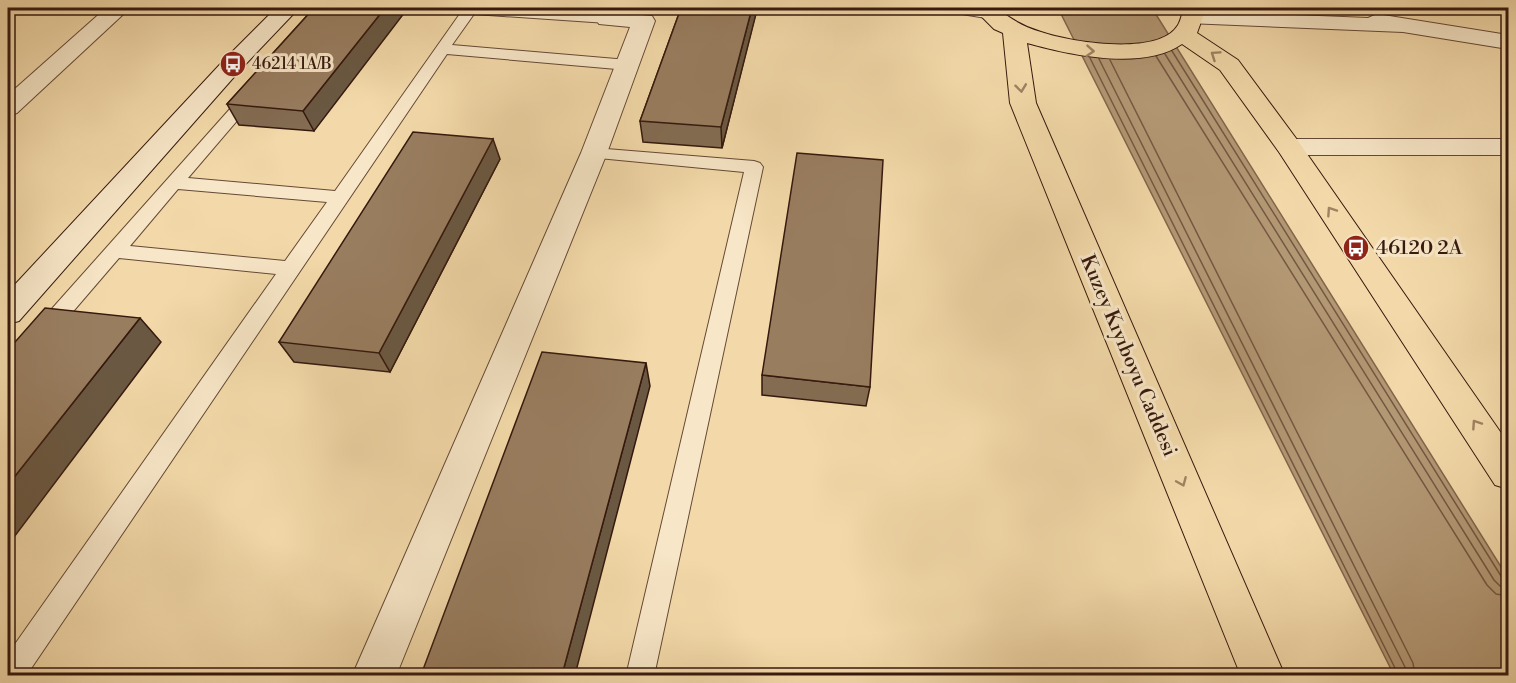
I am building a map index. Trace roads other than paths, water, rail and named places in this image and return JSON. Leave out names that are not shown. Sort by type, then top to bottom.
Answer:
[{"type":"main road","points":[[985,9],[1014,30],[1044,43],[1084,51],[1124,52],[1158,46],[1191,20],[1229,65],[1289,147],[1509,472]]},
{"type":"main road","name":"Kuzey Kıyıboyu Caddesi","points":[[1014,30],[1023,104],[1263,675]]},
{"type":"street","points":[[8,108],[119,8]]},
{"type":"street","points":[[8,312],[233,64],[288,8]]},
{"type":"street","points":[[964,8],[985,9]]},
{"type":"street","points":[[1309,8],[1399,26],[1509,42]]},
{"type":"street","points":[[374,675],[594,153],[644,21],[610,13]]},
{"type":"street","points":[[1191,20],[1399,26]]},
{"type":"street","points":[[1289,147],[1509,147]]},
{"type":"lane","points":[[9,675],[470,8],[610,13]]},
{"type":"lane","points":[[441,49],[628,65]]},
{"type":"lane","points":[[8,372],[259,86]]},
{"type":"lane","points":[[594,153],[754,167],[640,675]]},
{"type":"lane","points":[[175,183],[339,197]]},
{"type":"lane","points":[[115,251],[290,268]]},
{"type":"water","points":[[1058,8],[1152,8],[1508,578],[1508,675],[1394,675]]},
{"type":"place","name":"46214 1A/B","points":[[233,64]]},
{"type":"place","name":"46120 2A","points":[[1356,248]]}]
